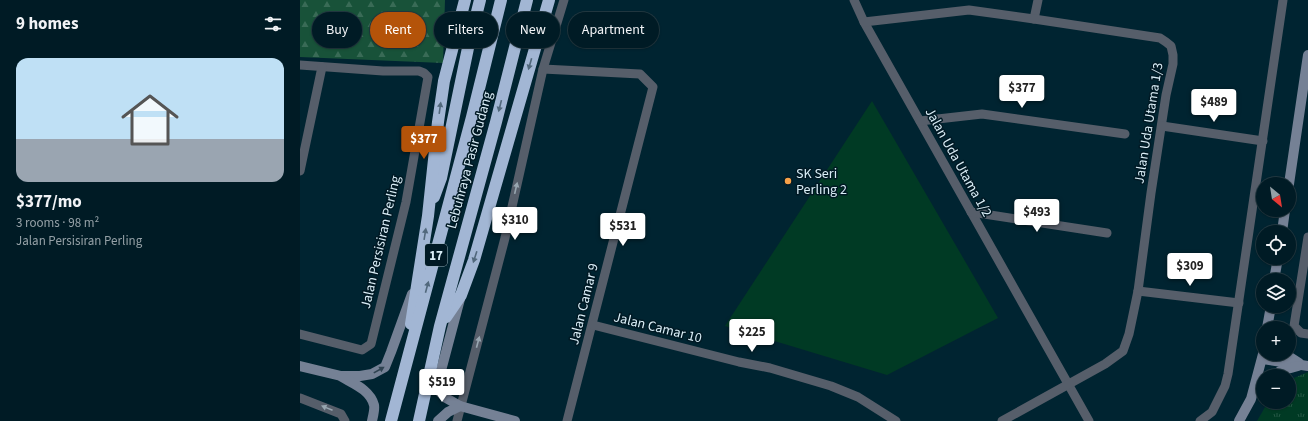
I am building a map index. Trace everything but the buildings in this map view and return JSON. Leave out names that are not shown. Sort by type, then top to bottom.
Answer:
[{"type":"highway","points":[[400,392],[428,216],[444,81],[465,0]]},
{"type":"highway","points":[[428,216],[441,178],[468,48],[480,0]]},
{"type":"highway","name":"Lebuhraya Pasir Gudang","points":[[391,421],[400,392],[472,117],[501,0]]},
{"type":"highway","name":"Lebuhraya Pasir Gudang","points":[[419,421],[440,326],[496,122],[526,0]]},
{"type":"highway","points":[[440,326],[461,295],[474,260],[549,0]]},
{"type":"street","points":[[457,421],[506,238],[543,70],[564,0]]},
{"type":"street","name":"Jalan Uda Utama 1/2","points":[[854,0],[864,22],[1089,421]]},
{"type":"street","points":[[1034,19],[1038,0]]},
{"type":"street","points":[[1200,421],[1212,412],[1225,386],[1228,374],[1283,0]]},
{"type":"street","name":"Jalan Uda Utama 1/3","points":[[864,22],[969,10],[1160,38],[1171,46],[1173,64],[1151,193],[1138,292],[1129,334],[1123,351],[1105,364],[1002,421]]},
{"type":"street","points":[[1290,177],[1308,55]]},
{"type":"street","points":[[300,65],[322,68],[300,170]]},
{"type":"street","name":"Jalan Persisiran Perling","points":[[300,334],[362,350],[370,344],[404,210],[428,77],[419,71],[322,68]]},
{"type":"street","name":"Jalan Camar 9","points":[[543,70],[640,74],[653,87],[593,325],[567,421]]},
{"type":"street","points":[[920,121],[982,114],[1125,134]]},
{"type":"street","points":[[1162,126],[1263,141]]},
{"type":"street","points":[[971,212],[1107,233]]},
{"type":"street","points":[[1308,236],[1294,326],[1301,333],[1308,334]]},
{"type":"street","points":[[300,366],[341,376],[360,376],[372,374],[385,367],[392,352],[418,279]]},
{"type":"street","points":[[1138,292],[1239,303]]},
{"type":"street","points":[[461,295],[438,382],[439,391],[446,398],[460,406],[515,421]]},
{"type":"street","name":"Jalan Camar 10","points":[[593,325],[739,362],[770,368],[831,386],[858,397],[896,421]]},
{"type":"street","points":[[1296,360],[1305,365]]},
{"type":"street","points":[[1239,421],[1251,399],[1262,361]]},
{"type":"street","points":[[1286,361],[1305,365]]},
{"type":"street","points":[[1288,369],[1305,365]]},
{"type":"street","points":[[341,376],[368,394],[374,406],[372,421]]},
{"type":"street","points":[[1251,399],[1256,394]]},
{"type":"street","points":[[300,398],[341,414],[345,421]]},
{"type":"street","points":[[438,421],[448,412],[460,406]]},
{"type":"green space","points":[[300,0],[445,0],[445,12],[434,12],[434,48],[443,48],[443,63],[300,57]]},
{"type":"green space","points":[[872,101],[998,318],[887,375],[725,326]]},
{"type":"green space","points":[[1308,372],[1308,421],[1257,421],[1264,409],[1296,409],[1296,377]]},
{"type":"place","name":"SK Seri Perling 2","points":[[788,181]]}]
